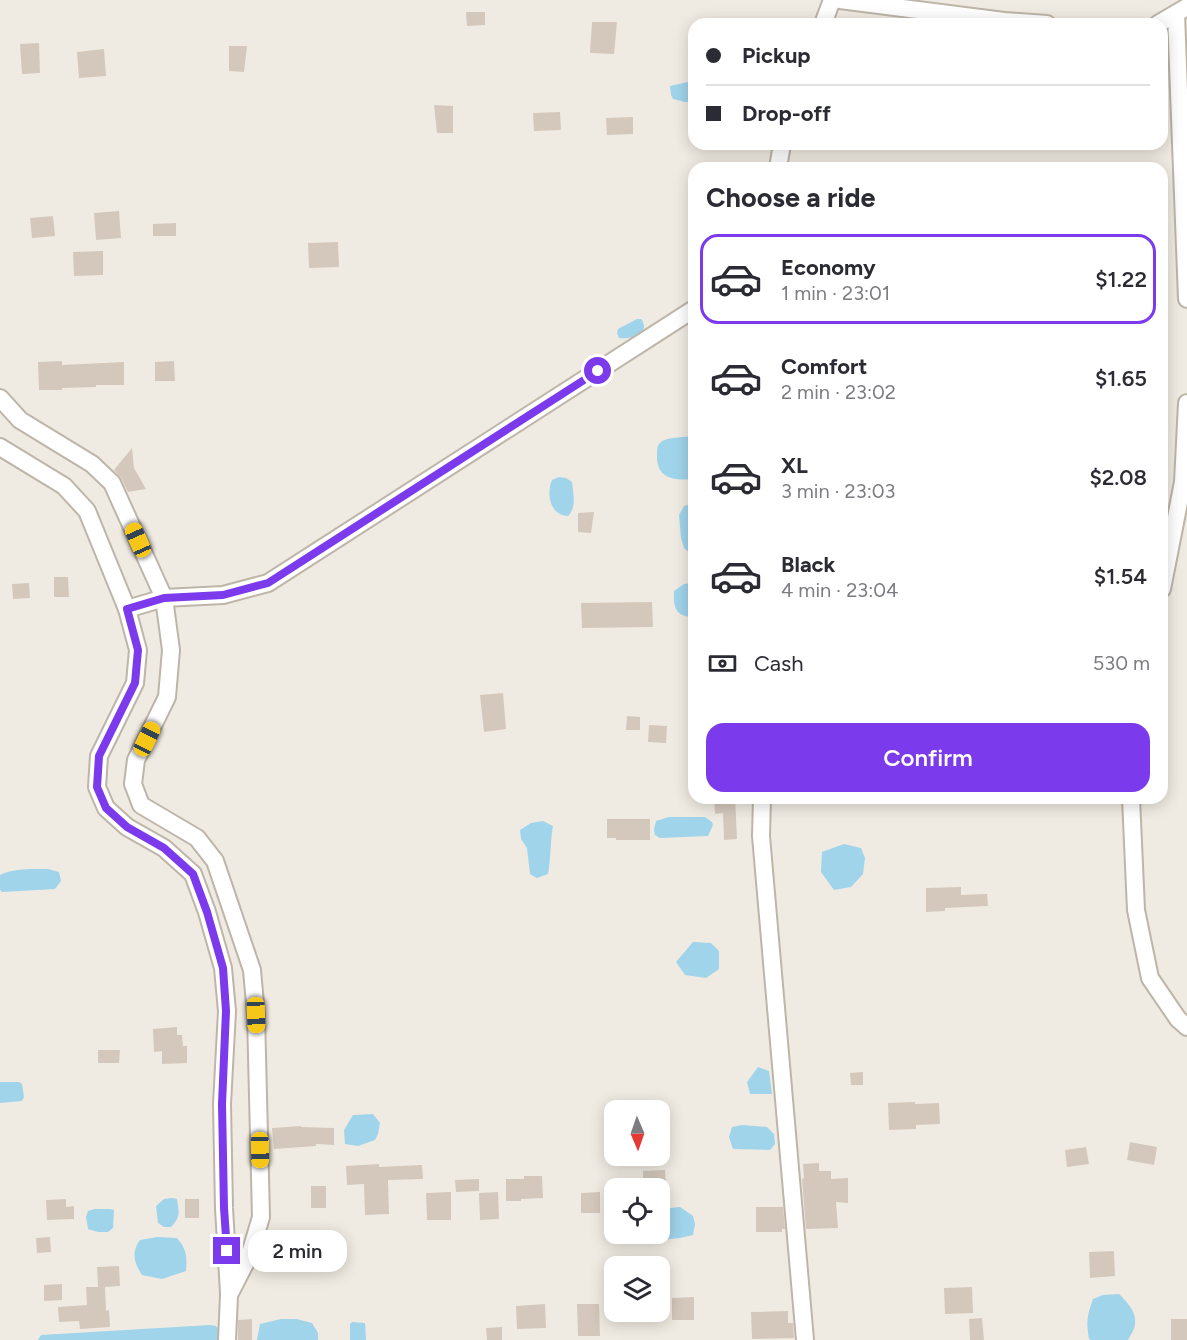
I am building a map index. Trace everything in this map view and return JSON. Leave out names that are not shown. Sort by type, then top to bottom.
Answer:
[{"type":"street","points":[[825,18],[832,0]]},
{"type":"street","points":[[840,0],[981,18]]},
{"type":"street","points":[[1168,18],[1181,10]]},
{"type":"street","points":[[1181,10],[1187,299]]},
{"type":"street","points":[[127,609],[164,598],[223,595],[268,583],[688,313]]},
{"type":"street","points":[[0,398],[20,420],[92,464],[112,483],[164,598],[171,650],[167,697],[136,760],[133,784],[141,805],[197,838],[215,861],[252,970],[256,1015],[261,1217],[250,1254],[229,1295]]},
{"type":"street","points":[[1168,558],[1183,482],[1187,403]]},
{"type":"street","points":[[0,447],[64,486],[87,512],[127,609],[138,650],[135,683],[99,756],[97,787],[106,808],[127,827],[164,848],[193,874],[223,968],[226,1011],[222,1104],[224,1208],[229,1295],[227,1340]]},
{"type":"street","points":[[762,804],[761,836],[805,1340]]},
{"type":"street","points":[[1131,804],[1136,910],[1150,978],[1178,1019],[1187,1027]]},
{"type":"water","points":[[688,82],[688,102],[673,99],[670,86]]},
{"type":"water","points":[[641,319],[644,324],[642,332],[634,337],[619,338],[618,329]]},
{"type":"water","points":[[688,437],[688,479],[668,477],[663,474],[658,463],[657,449],[660,443]]},
{"type":"water","points":[[559,477],[572,482],[573,504],[568,516],[557,512],[551,503],[550,486],[552,480]]},
{"type":"water","points":[[688,505],[688,551],[684,548],[681,538],[679,515],[684,506]]},
{"type":"water","points":[[688,584],[688,617],[679,613],[674,602],[674,591]]},
{"type":"water","points":[[669,817],[705,817],[713,825],[708,836],[660,838],[655,835],[656,821]]},
{"type":"water","points":[[543,821],[553,826],[550,862],[548,874],[537,878],[530,874],[527,848],[521,839],[520,830],[531,823]]},
{"type":"water","points":[[844,844],[861,848],[865,858],[863,874],[851,887],[834,890],[821,872],[822,852]]},
{"type":"water","points":[[23,869],[48,869],[59,872],[61,881],[55,889],[2,892],[0,890],[0,875]]},
{"type":"water","points":[[693,942],[711,943],[719,951],[719,969],[706,978],[685,975],[676,962]]},
{"type":"water","points":[[758,1067],[769,1071],[772,1094],[750,1094],[747,1082]]},
{"type":"water","points":[[0,1082],[22,1084],[24,1097],[22,1101],[0,1103]]},
{"type":"water","points":[[373,1114],[380,1123],[375,1140],[358,1146],[345,1144],[344,1130],[353,1115]]},
{"type":"water","points":[[742,1125],[767,1127],[774,1134],[775,1144],[770,1150],[733,1149],[729,1137],[732,1127]]},
{"type":"water","points":[[164,1199],[177,1199],[178,1217],[171,1227],[164,1227],[158,1223],[156,1206]]},
{"type":"water","points":[[680,1207],[693,1216],[695,1224],[693,1235],[670,1239],[670,1208]]},
{"type":"water","points":[[114,1210],[113,1228],[108,1232],[88,1229],[86,1217],[88,1211]]},
{"type":"water","points":[[157,1237],[177,1238],[186,1253],[186,1271],[162,1279],[142,1275],[135,1262],[135,1249],[140,1240]]},
{"type":"water","points":[[1119,1294],[1133,1312],[1135,1320],[1128,1340],[1089,1339],[1088,1319],[1093,1299],[1103,1295]]},
{"type":"water","points":[[281,1319],[297,1319],[312,1323],[318,1333],[318,1340],[257,1340],[260,1324]]},
{"type":"water","points":[[352,1322],[365,1323],[366,1340],[350,1340]]},
{"type":"water","points":[[216,1326],[220,1331],[219,1340],[38,1340],[41,1335]]},
{"type":"building","points":[[466,12],[485,12],[485,25],[467,26]]},
{"type":"building","points":[[592,22],[617,22],[614,54],[590,53]]},
{"type":"building","points":[[39,43],[40,73],[22,74],[20,44]]},
{"type":"building","points":[[229,46],[247,46],[244,72],[229,71]]},
{"type":"building","points":[[104,49],[106,76],[79,78],[77,52]]},
{"type":"building","points":[[434,105],[453,106],[453,133],[437,133]]},
{"type":"building","points":[[560,112],[561,130],[534,131],[533,113]]},
{"type":"building","points":[[633,117],[633,134],[607,135],[606,118]]},
{"type":"building","points":[[119,211],[121,238],[96,240],[94,213]]},
{"type":"building","points":[[53,216],[55,236],[32,238],[30,218]]},
{"type":"building","points":[[176,223],[176,236],[153,236],[153,224]]},
{"type":"building","points":[[338,242],[339,267],[309,268],[308,243]]},
{"type":"building","points":[[103,251],[103,275],[74,276],[73,252]]},
{"type":"building","points":[[62,361],[62,365],[124,362],[124,385],[39,390],[38,362]]},
{"type":"building","points":[[174,361],[175,381],[155,381],[155,362]]},
{"type":"building","points":[[132,448],[134,468],[146,489],[128,492],[114,470]]},
{"type":"building","points":[[594,512],[591,533],[578,532],[578,513]]},
{"type":"building","points":[[54,577],[68,577],[69,597],[54,597]]},
{"type":"building","points":[[29,583],[30,598],[13,599],[12,584]]},
{"type":"building","points":[[652,602],[653,627],[582,628],[581,603]]},
{"type":"building","points":[[503,693],[506,729],[484,732],[480,695]]},
{"type":"building","points":[[627,716],[640,717],[640,730],[626,730]]},
{"type":"building","points":[[649,725],[667,726],[666,743],[648,742]]},
{"type":"building","points":[[714,804],[735,804],[737,839],[724,840],[723,813],[715,814]]},
{"type":"building","points":[[607,819],[650,819],[650,840],[607,838]]},
{"type":"building","points":[[961,887],[961,895],[987,894],[988,906],[945,908],[945,911],[926,912],[926,888]]},
{"type":"building","points":[[177,1027],[177,1035],[182,1035],[183,1046],[187,1046],[187,1063],[162,1064],[162,1051],[154,1052],[153,1029]]},
{"type":"building","points":[[98,1050],[120,1050],[119,1063],[98,1063]]},
{"type":"building","points":[[863,1072],[863,1085],[851,1085],[850,1073]]},
{"type":"building","points":[[915,1102],[915,1104],[939,1103],[940,1124],[916,1125],[916,1129],[889,1130],[888,1103]]},
{"type":"building","points":[[301,1126],[334,1128],[334,1145],[316,1144],[316,1146],[274,1149],[272,1128]]},
{"type":"building","points":[[1130,1142],[1157,1147],[1154,1165],[1127,1160]]},
{"type":"building","points":[[1086,1147],[1089,1164],[1067,1167],[1065,1150]]},
{"type":"building","points":[[819,1163],[819,1171],[831,1171],[831,1179],[848,1178],[848,1203],[836,1202],[838,1228],[806,1229],[803,1164]]},
{"type":"building","points":[[379,1164],[379,1167],[422,1165],[423,1179],[388,1180],[389,1214],[365,1215],[364,1184],[347,1185],[346,1166]]},
{"type":"building","points":[[665,1170],[665,1178],[643,1178],[643,1171]]},
{"type":"building","points":[[524,1176],[542,1176],[543,1198],[506,1201],[506,1179],[524,1179]]},
{"type":"building","points":[[479,1179],[479,1191],[456,1192],[455,1180]]},
{"type":"building","points":[[311,1186],[326,1186],[326,1208],[311,1208]]},
{"type":"building","points":[[451,1192],[451,1220],[427,1220],[426,1193]]},
{"type":"building","points":[[498,1192],[499,1219],[480,1220],[479,1193]]},
{"type":"building","points":[[600,1192],[600,1213],[581,1213],[581,1193]]},
{"type":"building","points":[[66,1199],[66,1207],[74,1206],[74,1219],[47,1220],[46,1200]]},
{"type":"building","points":[[185,1199],[199,1199],[199,1218],[185,1218]]},
{"type":"building","points":[[756,1207],[783,1207],[785,1229],[782,1229],[782,1232],[756,1232]]},
{"type":"building","points":[[50,1237],[51,1252],[37,1253],[36,1238]]},
{"type":"building","points":[[1114,1251],[1115,1276],[1090,1278],[1089,1252]]},
{"type":"building","points":[[119,1266],[120,1286],[105,1287],[106,1311],[109,1310],[110,1327],[80,1329],[79,1321],[59,1322],[58,1307],[87,1305],[86,1287],[98,1287],[97,1267]]},
{"type":"building","points":[[62,1284],[62,1300],[44,1301],[44,1285]]},
{"type":"building","points":[[972,1287],[973,1313],[945,1314],[944,1288]]},
{"type":"building","points":[[694,1297],[694,1320],[672,1320],[672,1298]]},
{"type":"building","points":[[545,1304],[546,1328],[517,1329],[516,1306]]},
{"type":"building","points":[[577,1304],[599,1304],[600,1336],[578,1336]]},
{"type":"building","points":[[788,1311],[788,1323],[793,1323],[794,1338],[752,1339],[751,1312]]},
{"type":"building","points":[[982,1318],[984,1340],[970,1340],[969,1319]]},
{"type":"building","points":[[252,1319],[252,1340],[238,1340],[238,1320]]},
{"type":"building","points":[[1171,1319],[1187,1319],[1187,1340],[1171,1340]]},
{"type":"building","points":[[502,1327],[502,1340],[487,1340],[486,1328]]},
{"type":"route","points":[[227,1251],[222,1104],[226,1011],[223,968],[193,874],[164,848],[127,827],[106,808],[97,787],[99,756],[135,683],[138,650],[127,609],[164,598],[223,595],[268,583],[598,371]]}]
